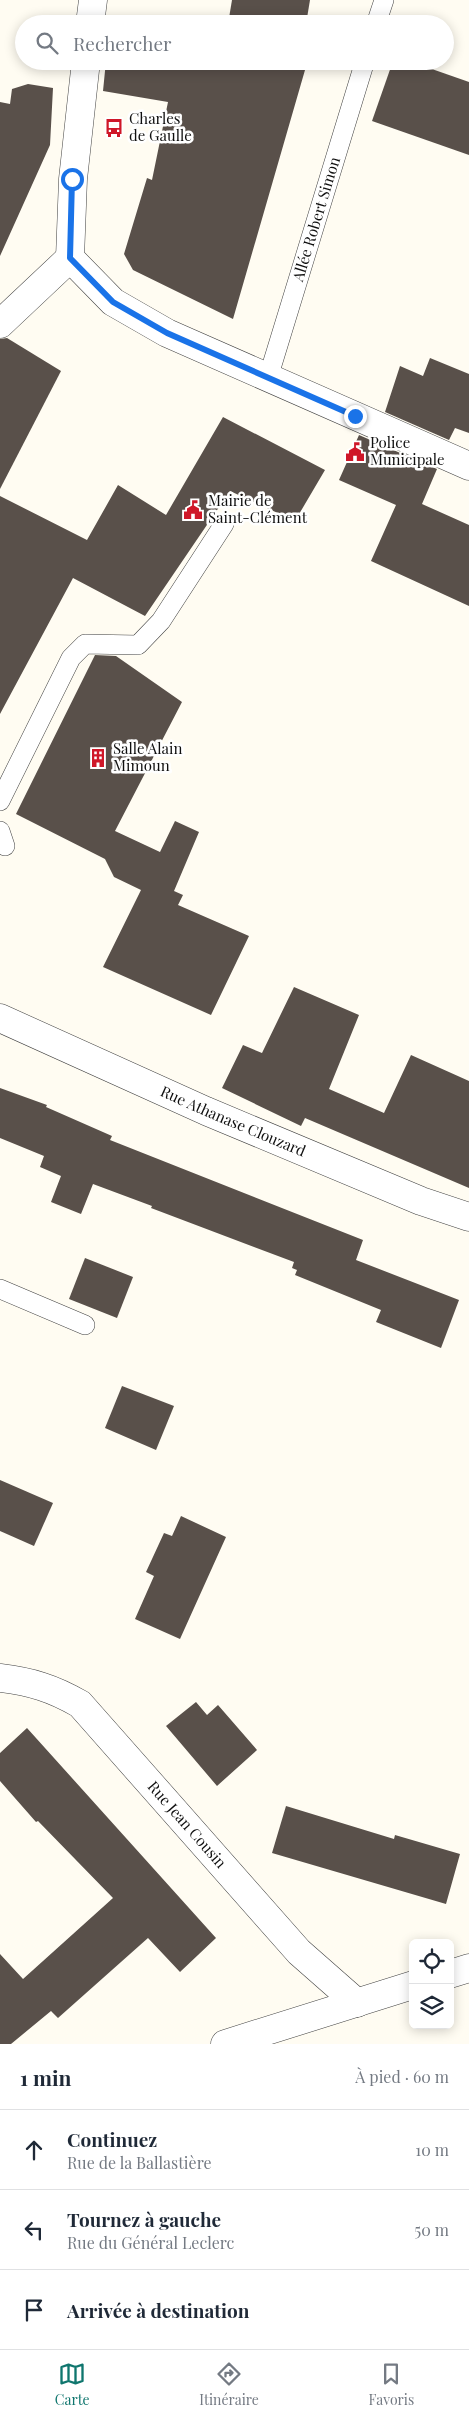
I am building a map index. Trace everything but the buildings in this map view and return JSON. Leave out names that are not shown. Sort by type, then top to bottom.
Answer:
[{"type":"street","points":[[91,15],[93,0]]},
{"type":"street","points":[[0,324],[70,258],[72,179],[85,70]]},
{"type":"street","points":[[70,258],[113,302],[167,333],[469,466]]},
{"type":"street","name":"Rue Athanase Clouzard","points":[[10,1019],[215,1115],[420,1201],[469,1217]]},
{"type":"street","name":"Rue Jean Cousin","points":[[0,1678],[28,1682],[53,1689],[80,1704],[299,1952],[357,2002]]},
{"type":"street","points":[[454,1973],[469,1968]]},
{"type":"street","points":[[225,2044],[409,1986]]},
{"type":"lane","points":[[379,15],[384,0]]},
{"type":"lane","name":"Allée Robert Simon","points":[[268,378],[362,70]]},
{"type":"lane","points":[[0,801],[71,658],[85,644],[138,644],[161,622],[224,524]]},
{"type":"lane","points":[[0,1290],[85,1325]]},
{"type":"place","name":"Charles de Gaulle","points":[[114,128]]},
{"type":"place","name":"Police Municipale","points":[[355,452]]},
{"type":"place","name":"Mairie de Saint-Clément","points":[[193,510]]},
{"type":"place","name":"Salle Alain Mimoun","points":[[98,758]]},
{"type":"route","points":[[72,179],[70,258],[113,302],[160,327],[167,333],[355,416]]}]
